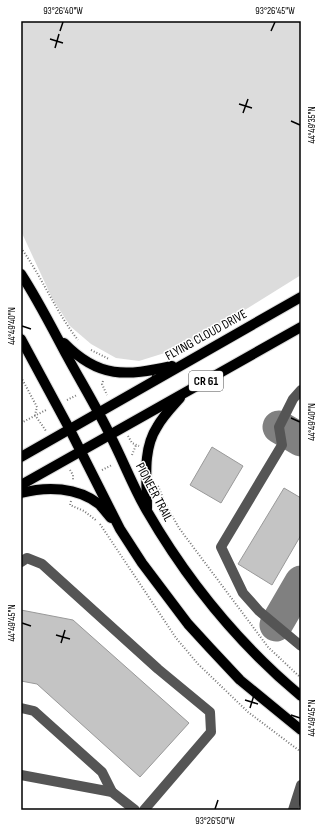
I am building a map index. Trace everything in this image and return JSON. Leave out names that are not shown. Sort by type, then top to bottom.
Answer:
[{"type":"main road","name":"PIONEER TRAIL","points":[[21,274],[41,305],[55,334],[110,434],[147,510],[164,539],[229,625],[261,659],[301,696]]},
{"type":"main road","name":"FLYING CLOUD DRIVE","points":[[21,457],[69,428],[301,297]]},
{"type":"main road","name":"CR 61","points":[[21,485],[301,327]]},
{"type":"main road","points":[[55,334],[75,354],[107,371],[136,374],[182,364]]},
{"type":"main road","points":[[21,339],[93,474],[120,529],[142,563],[188,624],[240,680],[301,730]]},
{"type":"main road","points":[[147,510],[146,466],[151,440],[157,427],[183,394]]},
{"type":"main road","points":[[21,493],[34,489],[51,488],[72,492],[99,504],[120,529]]},
{"type":"street","points":[[301,390],[294,399],[279,427],[282,445],[221,547],[243,593],[259,611],[301,646]]},
{"type":"street","points":[[21,562],[27,558],[42,564],[158,668],[210,712],[211,732],[144,810]]},
{"type":"street","points":[[21,708],[34,712],[102,772],[112,792],[135,810]]},
{"type":"street","points":[[21,775],[112,792]]},
{"type":"street","points":[[293,810],[301,785]]},
{"type":"path","points":[[73,480],[81,480],[132,455],[136,445]]},
{"type":"shaded area","points":[[21,21],[301,21],[301,275],[187,346],[139,361],[116,358],[91,344],[70,326],[52,298],[21,231]]},
{"type":"building","points":[[212,447],[243,466],[221,503],[190,485]]},
{"type":"building","points":[[284,488],[301,498],[301,535],[272,585],[238,564]]},
{"type":"building","points":[[21,610],[73,620],[189,723],[140,777],[37,684],[21,681]]},
{"type":"taxiway","points":[[279,427],[301,440]]},
{"type":"taxiway","points":[[276,625],[301,582]]}]
